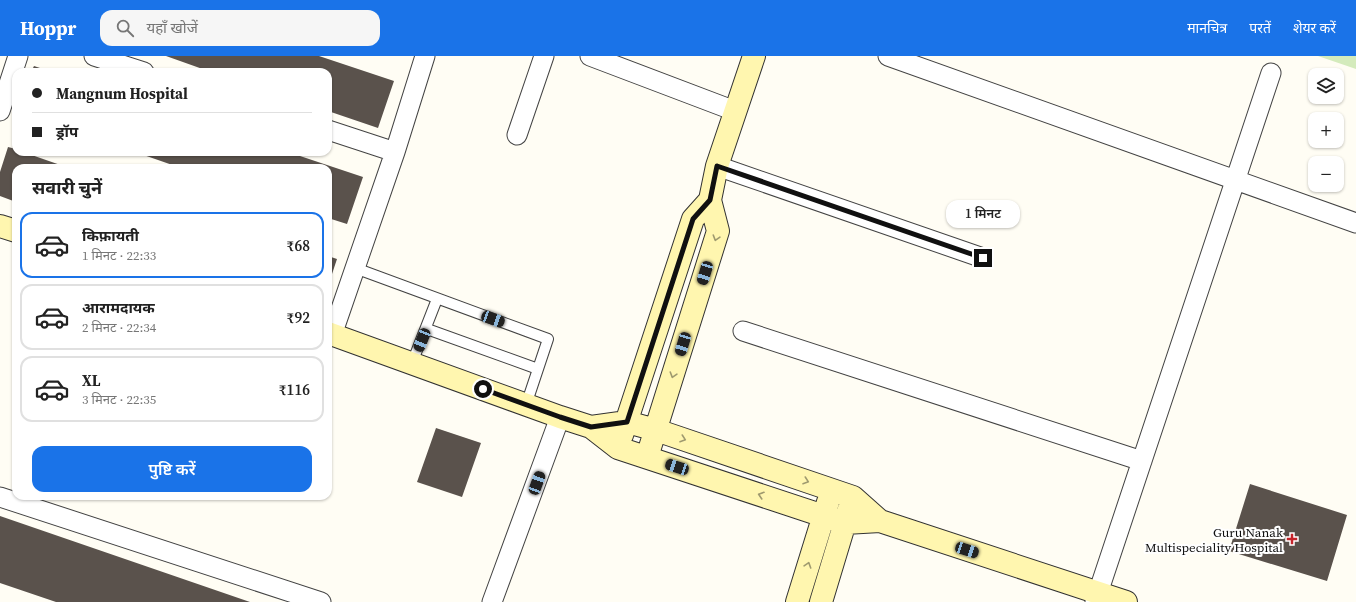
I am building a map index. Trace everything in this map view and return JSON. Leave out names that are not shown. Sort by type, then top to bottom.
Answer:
[{"type":"street","points":[[14,68],[18,56]]},
{"type":"street","points":[[94,56],[132,68]]},
{"type":"street","points":[[332,329],[355,268],[395,152],[425,56]]},
{"type":"street","points":[[517,135],[544,56]]},
{"type":"street","points":[[590,56],[629,63],[735,111]]},
{"type":"street","points":[[647,457],[718,231],[710,200],[717,166],[754,56]]},
{"type":"street","points":[[888,56],[1356,223]]},
{"type":"street","points":[[1097,598],[1271,73]]},
{"type":"street","points":[[0,110],[12,74]]},
{"type":"street","points":[[332,131],[395,152]]},
{"type":"street","points":[[717,166],[983,258]]},
{"type":"street","points":[[618,448],[693,219],[710,200]]},
{"type":"street","points":[[0,226],[12,230]]},
{"type":"street","points":[[743,331],[1142,461]]},
{"type":"street","points":[[332,335],[591,427],[618,448],[845,523],[880,521]]},
{"type":"street","points":[[492,602],[560,417]]},
{"type":"street","points":[[591,427],[627,422],[656,430],[853,497],[880,521],[1097,598],[1126,602]]},
{"type":"street","points":[[797,602],[832,490]]},
{"type":"street","points":[[0,497],[321,602]]},
{"type":"street","points":[[821,602],[853,497]]},
{"type":"lane","points":[[355,268],[548,339],[526,405]]},
{"type":"lane","points":[[412,364],[427,329],[437,299]]},
{"type":"lane","points":[[427,329],[538,369]]},
{"type":"green space","points":[[1318,56],[1356,56],[1356,69]]},
{"type":"building","points":[[166,56],[319,56],[394,81],[378,128],[332,112],[332,68],[200,68]]},
{"type":"building","points":[[8,147],[12,148],[12,156],[34,156],[58,164],[12,164],[12,200],[0,196],[0,172]]},
{"type":"building","points":[[146,156],[300,156],[324,164],[170,164]]},
{"type":"building","points":[[332,167],[363,177],[347,224],[332,219]]},
{"type":"building","points":[[332,257],[337,259],[332,274]]},
{"type":"building","points":[[436,428],[481,443],[462,497],[417,482]]},
{"type":"building","points":[[1250,484],[1347,515],[1327,581],[1229,551]]},
{"type":"building","points":[[0,516],[250,602],[56,602],[0,583]]},
{"type":"place","name":"Guru Nanak Multispeciality Hospital","points":[[1292,539]]},
{"type":"route","points":[[483,389],[591,427],[627,422],[693,219],[710,200],[717,166],[983,258]]}]
